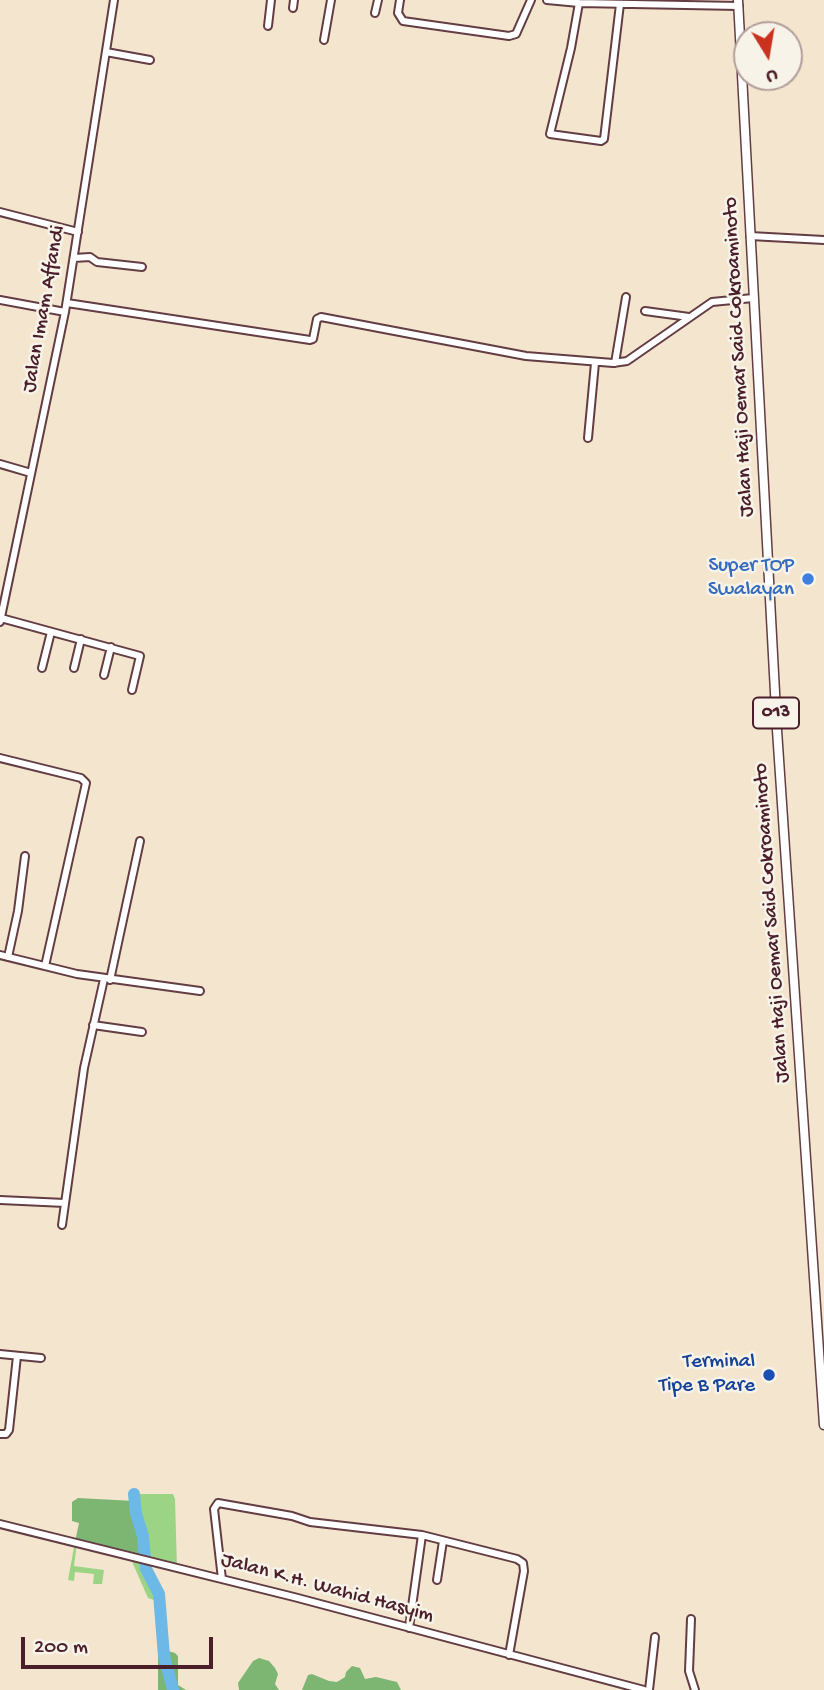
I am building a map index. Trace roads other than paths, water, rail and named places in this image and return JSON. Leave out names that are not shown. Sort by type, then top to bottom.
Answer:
[{"type":"main road","name":"Jalan Haji Oemar Said Cokroaminoto","points":[[738,3],[778,737],[824,1425]]},
{"type":"street","name":"Jalan Imam Affandi","points":[[0,620],[67,303],[114,0]]},
{"type":"street","points":[[268,26],[271,0]]},
{"type":"street","points":[[293,8],[294,0]]},
{"type":"street","points":[[324,40],[331,0]]},
{"type":"street","points":[[375,13],[378,0]]},
{"type":"street","points":[[400,0],[398,13],[403,21],[509,36],[516,34],[531,0]]},
{"type":"street","points":[[547,0],[620,4],[738,3]]},
{"type":"street","points":[[579,3],[550,134],[601,141],[604,139],[620,4]]},
{"type":"street","points":[[106,52],[149,60]]},
{"type":"street","points":[[0,212],[78,232]]},
{"type":"street","points":[[750,236],[824,240]]},
{"type":"street","points":[[74,258],[90,257],[97,262],[142,267]]},
{"type":"street","points":[[615,363],[626,297]]},
{"type":"street","points":[[67,303],[310,340],[313,339],[317,319],[321,317],[491,351],[615,363],[627,361],[712,302],[753,298]]},
{"type":"street","points":[[0,300],[65,312]]},
{"type":"street","points":[[645,311],[689,317]]},
{"type":"street","points":[[588,438],[595,363]]},
{"type":"street","points":[[0,464],[31,474]]},
{"type":"street","points":[[0,620],[81,639],[141,657],[132,690]]},
{"type":"street","points":[[42,668],[51,632]]},
{"type":"street","points":[[74,668],[81,639]]},
{"type":"street","points":[[104,675],[111,647]]},
{"type":"street","points":[[0,758],[81,778],[86,785],[45,966]]},
{"type":"street","points":[[62,1225],[84,1068],[140,841]]},
{"type":"street","points":[[25,856],[18,911],[4,956],[107,979],[200,991]]},
{"type":"street","points":[[93,1025],[142,1032]]},
{"type":"street","points":[[0,1200],[65,1203]]},
{"type":"street","points":[[0,1354],[41,1358]]},
{"type":"street","points":[[0,1434],[6,1434],[9,1430],[17,1356]]},
{"type":"street","points":[[222,1579],[214,1509],[218,1503],[292,1516],[310,1522],[422,1535],[517,1559],[523,1563],[524,1571],[509,1655]]},
{"type":"street","name":"Jalan K.H. Wahid Hasyim","points":[[0,1524],[222,1579],[644,1690]]},
{"type":"street","points":[[409,1628],[422,1535]]},
{"type":"street","points":[[437,1580],[443,1541]]},
{"type":"street","points":[[691,1619],[689,1671],[695,1690]]},
{"type":"street","points":[[649,1690],[655,1637]]},
{"type":"waterway","points":[[134,1494],[136,1514],[143,1536],[146,1569],[159,1594],[164,1656],[173,1690]]},
{"type":"place","name":"Super TOP Swalayan","points":[[808,579]]},
{"type":"place","name":"Terminal Tipe B Pare","points":[[769,1375]]}]
